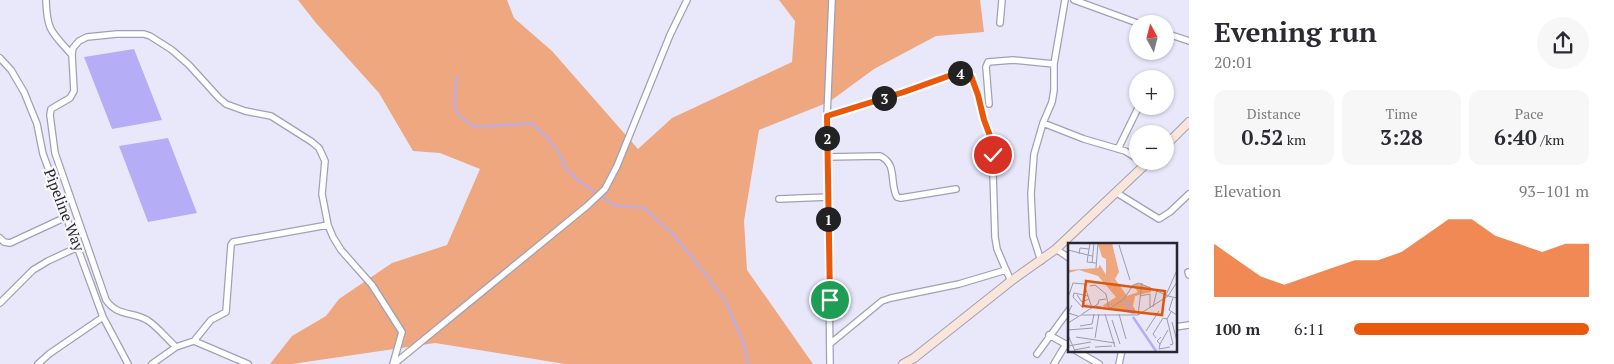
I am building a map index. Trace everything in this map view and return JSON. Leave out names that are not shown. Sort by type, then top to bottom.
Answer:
[{"type":"main road","points":[[1174,137],[1189,122]]},
{"type":"main road","points":[[902,364],[914,358],[1056,249],[1116,193],[1138,170]]},
{"type":"street","points":[[46,0],[50,29],[72,55]]},
{"type":"street","points":[[393,364],[587,206],[605,189],[617,166],[670,35],[687,0]]},
{"type":"street","points":[[830,364],[827,116],[832,0]]},
{"type":"street","points":[[1000,23],[1002,0]]},
{"type":"street","points":[[1041,261],[1033,236],[1031,194],[1034,154],[1043,123],[1052,102],[1054,64],[1065,0]]},
{"type":"street","points":[[1074,0],[1129,20]]},
{"type":"street","points":[[176,347],[147,320],[112,308],[106,300],[55,153],[51,109],[70,98],[74,91],[73,48],[87,36],[137,33],[150,36],[172,50],[190,65],[226,104],[245,111],[271,116],[319,148],[325,161],[322,194],[328,225],[341,250],[372,286],[402,332],[393,364]]},
{"type":"street","points":[[1174,36],[1189,41]]},
{"type":"street","name":"Pipeline Way","points":[[0,58],[11,70],[24,92],[37,124],[44,154],[66,217],[103,317],[128,364]]},
{"type":"street","points":[[989,104],[986,67],[988,62],[1013,60],[1054,64]]},
{"type":"street","points":[[827,116],[957,73],[971,76],[992,141],[995,237],[997,249],[1011,282]]},
{"type":"street","points":[[1118,149],[1135,115]]},
{"type":"street","points":[[1043,123],[1129,154]]},
{"type":"street","points":[[827,157],[880,156],[886,159],[890,162],[892,168],[896,197],[901,198],[956,189]]},
{"type":"street","points":[[1116,193],[1158,219],[1170,212],[1189,194]]},
{"type":"street","points":[[780,199],[828,197]]},
{"type":"street","points":[[0,238],[4,242],[10,242],[66,217]]},
{"type":"street","points":[[152,364],[176,347],[194,341],[211,320],[226,312],[231,246],[233,242],[328,225]]},
{"type":"street","points":[[0,303],[33,270],[78,248]]},
{"type":"street","points":[[1056,249],[1068,257]]},
{"type":"street","points":[[831,343],[882,301],[959,284],[1006,270]]},
{"type":"street","points":[[1037,354],[1068,311]]},
{"type":"street","points":[[38,364],[48,354],[103,317]]},
{"type":"street","points":[[1176,327],[1189,325]]},
{"type":"street","points":[[1049,336],[1067,345],[1054,364]]},
{"type":"street","points":[[194,341],[248,364]]},
{"type":"street","points":[[1078,352],[1099,364]]},
{"type":"shaded area","points":[[298,0],[507,0],[514,18],[552,51],[638,149],[672,118],[792,62],[795,21],[779,0],[980,0],[984,32],[936,36],[874,69],[829,102],[759,130],[744,221],[747,270],[813,364],[565,364],[435,343],[292,364],[270,364],[292,336],[326,316],[339,299],[392,263],[447,245],[480,169],[440,153],[413,151],[379,93],[316,23]]},
{"type":"shaded area","points":[[134,49],[162,120],[112,129],[84,57]]},
{"type":"shaded area","points":[[168,138],[197,213],[148,222],[119,146]]},
{"type":"waterway","points":[[457,77],[454,103],[459,116],[475,127],[531,123],[547,137],[559,153],[566,169],[580,182],[614,205],[644,208],[672,233],[726,302],[744,344],[748,364]]},
{"type":"route","points":[[830,300],[827,116],[957,73],[967,74],[971,76],[978,95],[980,108],[991,137],[993,155]]}]
